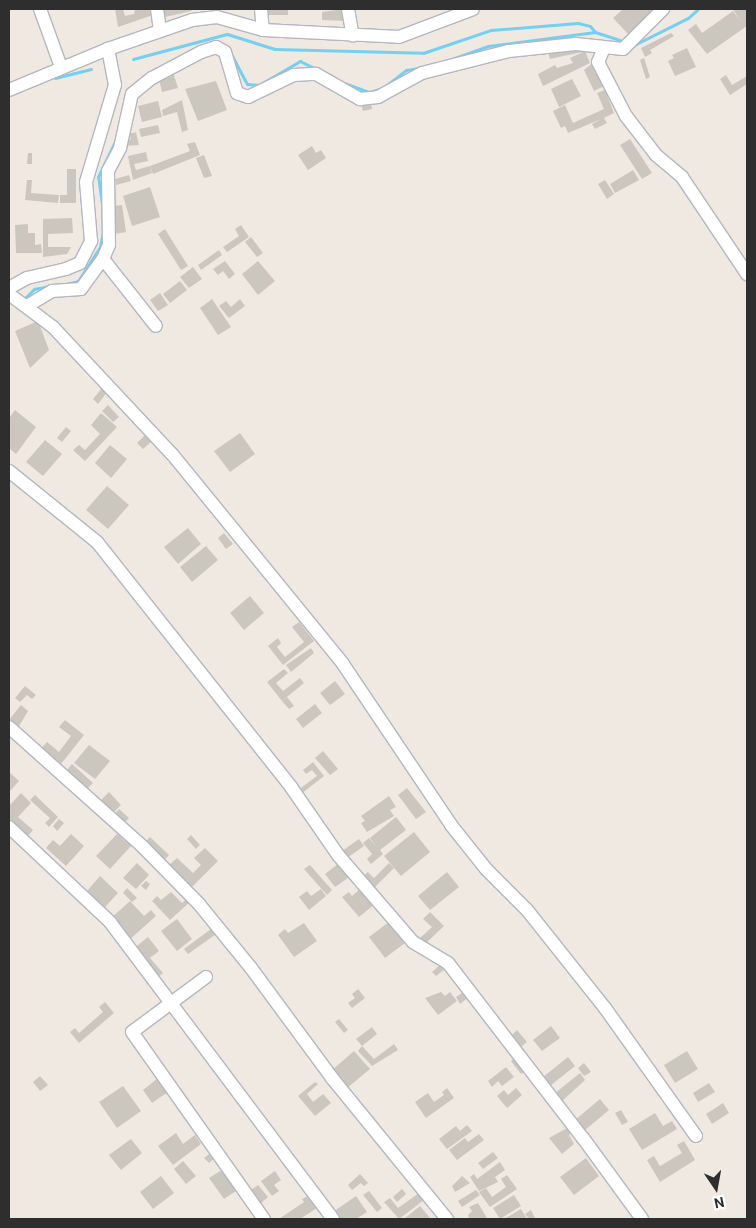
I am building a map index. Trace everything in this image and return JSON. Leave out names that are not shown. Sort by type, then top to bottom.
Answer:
[{"type":"street","points":[[40,9],[61,67]]},
{"type":"street","points":[[156,9],[160,30]]},
{"type":"street","points":[[261,9],[263,30]]},
{"type":"street","points":[[348,9],[353,36]]},
{"type":"street","points":[[9,90],[108,48],[192,20],[217,17],[263,30],[399,37],[473,9]]},
{"type":"street","points":[[27,306],[52,291],[81,289],[103,258],[109,244],[108,171],[120,148],[132,94],[152,78],[201,52],[216,48],[225,52],[237,93],[248,97],[294,75],[316,74],[360,100],[378,98],[422,73],[509,51],[576,44],[623,49],[663,9]]},
{"type":"street","points":[[9,288],[27,278],[66,269],[80,263],[91,241],[86,182],[115,85],[108,48]]},
{"type":"street","points":[[604,48],[598,62],[626,116],[656,155],[682,177],[747,274]]},
{"type":"street","points":[[103,258],[156,326]]},
{"type":"street","points":[[9,294],[53,327],[172,454],[331,649],[452,825],[486,869],[527,910],[599,1000],[696,1136]]},
{"type":"street","points":[[9,471],[97,542],[291,786],[338,855],[413,942],[448,963],[583,1138],[642,1219]]},
{"type":"street","points":[[9,727],[143,847],[199,904],[251,968],[332,1078],[447,1219]]},
{"type":"street","points":[[9,827],[110,922],[333,1219]]},
{"type":"street","points":[[206,977],[172,1005],[132,1032],[264,1219]]},
{"type":"building","points":[[115,9],[123,9],[125,16],[134,14],[135,9],[152,9],[153,15],[118,27]]},
{"type":"building","points":[[163,9],[191,9],[192,11],[165,17]]},
{"type":"building","points":[[267,9],[288,9],[288,15],[267,15]]},
{"type":"building","points":[[343,9],[345,21],[322,20],[322,12]]},
{"type":"building","points":[[623,9],[656,9],[629,35],[613,18]]},
{"type":"building","points":[[733,9],[747,9],[747,26],[707,54],[688,30],[696,24],[702,33],[733,11],[740,21]]},
{"type":"building","points":[[671,33],[674,36],[650,50],[652,53],[645,57],[641,48]]},
{"type":"building","points":[[581,46],[582,52],[550,59],[548,52]]},
{"type":"building","points":[[687,48],[696,67],[675,76],[668,61],[674,58],[672,55]]},
{"type":"building","points":[[585,51],[590,63],[543,86],[538,74],[555,65],[557,68],[573,63],[570,58]]},
{"type":"building","points":[[644,58],[650,77],[646,79],[640,60]]},
{"type":"building","points":[[594,62],[606,85],[594,91],[584,70]]},
{"type":"building","points":[[173,72],[178,88],[162,92],[159,79]]},
{"type":"building","points":[[726,75],[732,85],[747,76],[747,84],[730,95],[720,79]]},
{"type":"building","points":[[572,79],[581,96],[559,107],[551,89]]},
{"type":"building","points":[[216,81],[227,110],[198,121],[185,89]]},
{"type":"building","points":[[605,90],[614,113],[604,118],[607,123],[595,129],[592,124],[601,119],[568,133],[565,126],[561,128],[553,111],[565,105],[573,123],[604,109],[597,93]]},
{"type":"building","points":[[182,100],[188,130],[182,132],[177,112],[163,116],[162,110]]},
{"type":"building","points":[[158,101],[162,117],[142,122],[138,106]]},
{"type":"building","points":[[371,102],[372,109],[363,111],[361,104]]},
{"type":"building","points":[[158,125],[160,133],[141,137],[139,129]]},
{"type":"building","points":[[136,132],[139,145],[124,146],[123,141],[131,139],[129,134]]},
{"type":"building","points":[[630,139],[652,173],[642,179],[620,145]]},
{"type":"building","points":[[195,142],[200,155],[153,174],[150,166],[190,151],[187,144]]},
{"type":"building","points":[[312,146],[316,153],[321,150],[326,158],[308,170],[298,155]]},
{"type":"building","points":[[146,152],[148,161],[134,164],[136,170],[150,166],[152,173],[133,180],[128,156]]},
{"type":"building","points":[[28,153],[32,153],[32,164],[27,164]]},
{"type":"building","points":[[204,155],[212,176],[204,178],[196,158]]},
{"type":"building","points":[[67,169],[76,169],[76,203],[60,203],[60,195],[67,195]]},
{"type":"building","points":[[633,170],[639,180],[615,193],[610,184]]},
{"type":"building","points":[[129,175],[131,181],[116,185],[115,179]]},
{"type":"building","points":[[27,180],[32,180],[31,193],[59,195],[58,203],[25,200]]},
{"type":"building","points":[[605,180],[614,194],[607,199],[598,184]]},
{"type":"building","points":[[150,187],[160,217],[132,226],[123,196]]},
{"type":"building","points":[[122,205],[126,232],[114,234],[113,227],[116,226],[114,206]]},
{"type":"building","points":[[72,218],[73,233],[48,234],[48,247],[71,247],[67,254],[43,257],[43,219]]},
{"type":"building","points":[[28,224],[28,233],[35,233],[35,245],[41,244],[42,253],[16,253],[15,225]]},
{"type":"building","points":[[241,225],[249,237],[227,252],[223,247],[239,236],[235,229]]},
{"type":"building","points":[[165,229],[188,266],[181,270],[158,234]]},
{"type":"building","points":[[251,237],[263,253],[257,257],[245,242]]},
{"type":"building","points":[[219,250],[222,255],[201,270],[198,265]]},
{"type":"building","points":[[225,261],[235,274],[229,279],[223,271],[218,275],[213,269]]},
{"type":"building","points":[[258,261],[275,281],[258,295],[242,274]]},
{"type":"building","points":[[193,267],[202,279],[189,288],[180,277]]},
{"type":"building","points":[[180,281],[187,290],[170,303],[163,294]]},
{"type":"building","points":[[160,293],[168,305],[158,311],[150,300]]},
{"type":"building","points":[[212,299],[231,327],[218,335],[200,308]]},
{"type":"building","points":[[240,299],[245,306],[229,318],[219,306],[226,301],[231,307]]},
{"type":"building","points":[[38,321],[49,350],[30,368],[15,331]]},
{"type":"building","points":[[103,387],[108,391],[98,404],[93,399]]},
{"type":"building","points":[[108,405],[119,417],[113,422],[102,411]]},
{"type":"building","points":[[15,410],[36,427],[16,454],[9,448],[9,418]]},
{"type":"building","points":[[101,413],[117,427],[85,461],[73,450],[79,445],[85,450],[100,434],[91,425]]},
{"type":"building","points":[[66,427],[71,431],[62,442],[57,438]]},
{"type":"building","points":[[147,433],[153,440],[143,449],[137,443]]},
{"type":"building","points":[[240,433],[255,454],[230,472],[214,451]]},
{"type":"building","points":[[45,440],[62,454],[43,476],[26,462]]},
{"type":"building","points":[[110,445],[127,459],[111,478],[95,463]]},
{"type":"building","points":[[107,486],[129,505],[108,529],[86,510]]},
{"type":"building","points":[[188,528],[201,544],[178,564],[164,547]]},
{"type":"building","points":[[224,533],[233,544],[226,549],[218,538]]},
{"type":"building","points":[[206,546],[218,560],[192,582],[180,567]]},
{"type":"building","points":[[250,596],[264,613],[244,630],[230,613]]},
{"type":"building","points":[[299,622],[314,641],[283,665],[268,646],[278,638],[281,643],[277,647],[285,657],[304,642],[292,627]]},
{"type":"building","points":[[311,648],[314,653],[291,672],[286,665]]},
{"type":"building","points":[[284,669],[288,673],[276,683],[283,691],[300,678],[304,683],[282,701],[267,682]]},
{"type":"building","points":[[335,681],[345,694],[330,705],[320,693]]},
{"type":"building","points":[[25,686],[36,695],[32,699],[27,695],[20,702],[15,698]]},
{"type":"building","points":[[287,697],[294,706],[289,709],[282,701]]},
{"type":"building","points":[[315,704],[322,713],[303,728],[296,719]]},
{"type":"building","points":[[21,705],[28,711],[18,728],[9,720]]},
{"type":"building","points":[[65,720],[84,735],[61,764],[41,749],[47,742],[59,752],[71,736],[59,727]]},
{"type":"building","points":[[89,745],[110,761],[95,779],[74,763]]},
{"type":"building","points":[[323,751],[338,769],[330,775],[315,758]]},
{"type":"building","points":[[313,762],[324,776],[301,794],[298,790],[317,776],[312,770],[306,774],[303,770]]},
{"type":"building","points":[[72,764],[93,783],[87,789],[67,770]]},
{"type":"building","points":[[9,772],[19,781],[9,792]]},
{"type":"building","points":[[407,788],[426,812],[416,819],[398,795]]},
{"type":"building","points":[[109,792],[121,805],[113,813],[100,801]]},
{"type":"building","points":[[21,793],[31,803],[18,817],[33,830],[28,836],[9,819],[9,806]]},
{"type":"building","points":[[35,795],[58,817],[49,827],[45,823],[50,818],[30,800]]},
{"type":"building","points":[[389,796],[396,807],[390,810],[394,816],[367,832],[361,823],[365,821],[361,816]]},
{"type":"building","points":[[119,809],[129,818],[124,823],[115,814]]},
{"type":"building","points":[[396,817],[406,830],[380,850],[383,854],[371,864],[367,859],[372,854],[363,843],[369,838],[377,847],[370,838]]},
{"type":"building","points":[[59,819],[64,823],[57,831],[53,826]]},
{"type":"building","points":[[414,832],[430,852],[401,876],[384,856]]},
{"type":"building","points":[[71,834],[84,846],[66,866],[46,848],[53,840],[60,846]]},
{"type":"building","points":[[117,834],[131,846],[110,869],[96,856]]},
{"type":"building","points":[[191,835],[200,845],[196,849],[187,839]]},
{"type":"building","points":[[150,837],[169,855],[163,862],[144,843]]},
{"type":"building","points":[[359,839],[364,846],[347,858],[342,851]]},
{"type":"building","points":[[205,848],[218,861],[191,888],[168,866],[177,858],[193,873],[201,865],[194,858]]},
{"type":"building","points":[[137,863],[149,875],[136,889],[123,878]]},
{"type":"building","points":[[389,863],[394,868],[373,889],[362,877],[368,872],[374,878]]},
{"type":"building","points":[[338,864],[348,878],[335,887],[325,874]]},
{"type":"building","points":[[310,865],[332,890],[327,895],[304,869]]},
{"type":"building","points":[[447,872],[459,887],[430,910],[418,896]]},
{"type":"building","points":[[100,876],[118,893],[105,907],[87,891]]},
{"type":"building","points":[[146,881],[150,884],[146,890],[141,886]]},
{"type":"building","points":[[127,888],[137,898],[132,902],[123,893]]},
{"type":"building","points":[[361,888],[375,904],[359,917],[342,897],[349,892],[352,896]]},
{"type":"building","points":[[321,889],[326,896],[309,910],[299,897],[307,891],[311,896]]},
{"type":"building","points":[[171,892],[182,903],[188,898],[191,901],[170,920],[152,901],[157,896],[161,900]]},
{"type":"building","points":[[130,901],[144,916],[151,910],[156,916],[129,940],[110,919]]},
{"type":"building","points":[[430,912],[444,926],[425,944],[420,938],[432,927],[423,919]]},
{"type":"building","points":[[177,919],[192,939],[177,951],[161,931]]},
{"type":"building","points":[[389,922],[405,943],[385,958],[369,937]]},
{"type":"building","points":[[304,923],[317,941],[294,957],[278,935],[285,929],[288,933]]},
{"type":"building","points":[[215,926],[219,932],[188,954],[184,949]]},
{"type":"building","points":[[148,937],[159,951],[150,958],[163,973],[157,978],[133,949]]},
{"type":"building","points":[[440,965],[444,970],[436,976],[432,972]]},
{"type":"building","points":[[358,989],[365,998],[352,1008],[348,1003],[355,998],[352,994]]},
{"type":"building","points":[[465,991],[469,997],[460,1004],[456,997]]},
{"type":"building","points":[[441,992],[445,996],[450,992],[457,1001],[438,1015],[425,998]]},
{"type":"building","points":[[105,1002],[114,1013],[79,1043],[70,1032],[75,1028],[79,1033],[103,1012],[99,1007]]},
{"type":"building","points":[[339,1019],[348,1030],[344,1033],[335,1022]]},
{"type":"building","points":[[551,1026],[560,1038],[542,1051],[533,1040]]},
{"type":"building","points":[[372,1027],[377,1034],[362,1046],[356,1039]]},
{"type":"building","points":[[517,1030],[527,1042],[521,1047],[511,1036]]},
{"type":"building","points":[[394,1044],[398,1050],[372,1066],[358,1051],[362,1046],[374,1059]]},
{"type":"building","points":[[354,1051],[370,1069],[346,1089],[331,1071]]},
{"type":"building","points":[[687,1051],[698,1069],[675,1083],[664,1065]]},
{"type":"building","points":[[517,1056],[527,1069],[521,1074],[511,1061]]},
{"type":"building","points":[[568,1057],[575,1066],[550,1086],[543,1077]]},
{"type":"building","points":[[584,1063],[591,1072],[584,1076],[578,1068]]},
{"type":"building","points":[[506,1067],[514,1077],[502,1086],[498,1081],[492,1087],[488,1081]]},
{"type":"building","points":[[580,1073],[585,1080],[561,1102],[554,1094]]},
{"type":"building","points":[[40,1076],[48,1085],[40,1091],[33,1082]]},
{"type":"building","points":[[158,1078],[168,1092],[152,1103],[143,1090]]},
{"type":"building","points":[[315,1082],[318,1084],[307,1094],[313,1102],[323,1094],[331,1103],[315,1116],[298,1096]]},
{"type":"building","points":[[709,1083],[715,1092],[698,1102],[693,1093]]},
{"type":"building","points":[[123,1086],[141,1111],[117,1128],[99,1102]]},
{"type":"building","points":[[447,1088],[454,1098],[426,1118],[415,1102],[428,1093],[434,1102],[444,1095],[442,1092]]},
{"type":"building","points":[[516,1088],[522,1095],[507,1108],[497,1096],[504,1090],[508,1095]]},
{"type":"building","points":[[600,1099],[609,1110],[584,1131],[575,1120]]},
{"type":"building","points":[[723,1103],[729,1113],[712,1124],[706,1114]]},
{"type":"building","points":[[621,1110],[628,1122],[622,1125],[615,1113]]},
{"type":"building","points":[[655,1113],[663,1126],[672,1121],[677,1129],[642,1150],[629,1129]]},
{"type":"building","points":[[467,1125],[472,1131],[447,1149],[439,1139],[456,1126],[460,1131]]},
{"type":"building","points":[[569,1127],[573,1131],[569,1135],[574,1144],[562,1154],[549,1138]]},
{"type":"building","points":[[176,1133],[183,1144],[195,1135],[201,1144],[173,1165],[158,1146]]},
{"type":"building","points":[[479,1134],[484,1140],[457,1160],[449,1150],[465,1138],[468,1142]]},
{"type":"building","points":[[131,1139],[142,1153],[121,1170],[109,1155]]},
{"type":"building","points":[[684,1141],[695,1160],[660,1182],[647,1160],[654,1156],[660,1166],[682,1153],[677,1145]]},
{"type":"building","points":[[212,1152],[216,1157],[209,1163],[204,1158]]},
{"type":"building","points":[[493,1152],[498,1158],[483,1169],[478,1163]]},
{"type":"building","points":[[586,1158],[599,1176],[574,1195],[560,1177]]},
{"type":"building","points":[[183,1161],[196,1176],[186,1184],[174,1169]]},
{"type":"building","points":[[500,1162],[505,1170],[495,1177],[498,1182],[479,1191],[470,1177],[474,1174],[477,1179]]},
{"type":"building","points":[[225,1168],[239,1189],[224,1199],[209,1178]]},
{"type":"building","points":[[275,1171],[281,1180],[274,1185],[279,1191],[272,1196],[261,1181]]},
{"type":"building","points":[[360,1174],[368,1183],[364,1186],[361,1183],[352,1190],[348,1185]]},
{"type":"building","points":[[507,1175],[517,1189],[490,1207],[479,1192],[486,1188],[492,1197],[506,1187],[501,1179]]},
{"type":"building","points":[[161,1176],[174,1193],[153,1209],[140,1192]]},
{"type":"building","points":[[462,1176],[470,1183],[455,1192],[452,1186]]},
{"type":"building","points":[[258,1185],[268,1197],[260,1204],[250,1191]]},
{"type":"building","points":[[402,1189],[406,1194],[397,1202],[393,1197]]},
{"type":"building","points":[[476,1190],[480,1195],[462,1207],[458,1201]]},
{"type":"building","points":[[369,1191],[382,1208],[377,1212],[363,1195]]},
{"type":"building","points":[[419,1193],[424,1200],[399,1219],[384,1202],[390,1198],[398,1208]]},
{"type":"building","points":[[514,1195],[521,1206],[500,1219],[493,1208]]},
{"type":"building","points":[[308,1196],[317,1208],[300,1219],[279,1219],[304,1202],[302,1199]]},
{"type":"building","points":[[356,1196],[367,1212],[356,1219],[338,1219],[333,1212]]},
{"type":"building","points":[[478,1203],[487,1218],[469,1219],[468,1215],[472,1211],[469,1207]]},
{"type":"building","points":[[420,1206],[430,1218],[404,1219]]},
{"type":"building","points":[[521,1209],[527,1219],[504,1219]]},
{"type":"building","points":[[531,1210],[535,1218],[529,1219],[525,1214]]},
{"type":"waterway","points":[[634,45],[688,18],[698,9]]},
{"type":"waterway","points":[[133,59],[227,34],[275,49],[423,53],[491,30],[578,23],[590,26],[595,32]]},
{"type":"waterway","points":[[449,60],[488,46],[595,32],[626,42]]},
{"type":"waterway","points":[[175,59],[194,49]]},
{"type":"waterway","points":[[231,54],[247,84],[259,85],[300,61],[316,69]]},
{"type":"waterway","points":[[344,83],[369,92],[383,88],[406,70],[419,68]]},
{"type":"waterway","points":[[55,78],[91,69]]},
{"type":"waterway","points":[[103,211],[98,177],[118,135]]},
{"type":"waterway","points":[[66,284],[78,281],[100,247],[103,232]]},
{"type":"waterway","points":[[23,300],[34,289],[49,286]]}]
